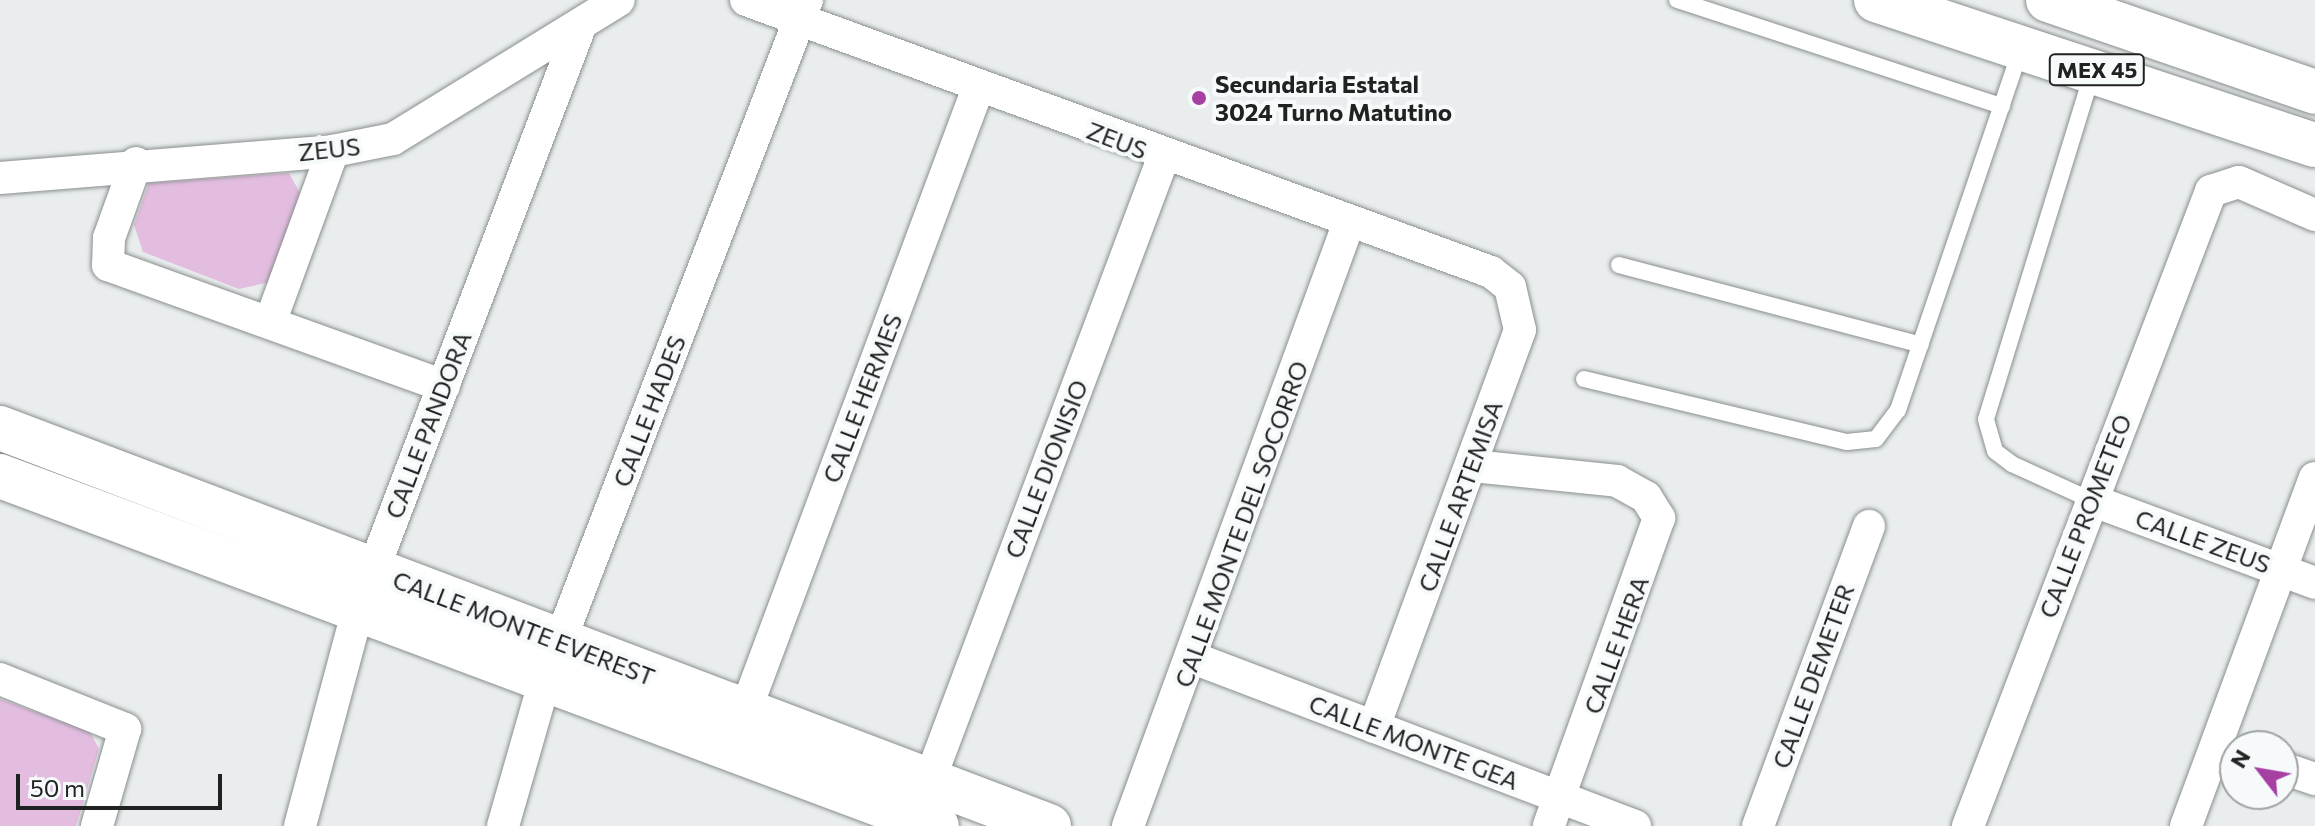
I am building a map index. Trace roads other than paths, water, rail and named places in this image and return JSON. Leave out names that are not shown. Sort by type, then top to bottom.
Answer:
[{"type":"main road","name":"MEX 45","points":[[1876,0],[2094,69],[2315,145]]},
{"type":"main road","name":"MEX 45","points":[[2048,0],[2315,92]]},
{"type":"main road","name":"CALLE MONTE EVEREST","points":[[0,428],[365,590],[552,661],[937,826]]},
{"type":"main road","name":"CALLE MONTE EVEREST","points":[[0,476],[365,590]]},
{"type":"main road","name":"CALLE MONTE EVEREST","points":[[552,661],[746,709],[1049,826]]},
{"type":"street","name":"ZEUS","points":[[0,178],[136,163],[333,151],[423,125],[578,32],[619,0]]},
{"type":"street","name":"ZEUS","points":[[746,0],[803,10],[978,88],[1163,158],[1491,272]]},
{"type":"street","name":"CALLE HADES","points":[[503,826],[552,661],[803,10]]},
{"type":"street","name":"CALLE PANDORA","points":[[300,826],[365,590],[578,32]]},
{"type":"street","name":"CALLE HERMES","points":[[746,709],[978,88]]},
{"type":"street","points":[[271,320],[333,151]]},
{"type":"street","name":"CALLE DIONISIO","points":[[930,779],[1163,158]]},
{"type":"street","points":[[136,163],[105,263],[271,320],[444,386]]},
{"type":"street","name":"CALLE PROMETEO","points":[[1968,826],[2203,207],[2219,185],[2239,182],[2315,215]]},
{"type":"street","name":"CALLE MONTE DEL SOCORRO","points":[[1128,826],[1193,658],[1349,222]]},
{"type":"street","name":"CALLE ARTEMISA","points":[[1374,727],[1473,466],[1520,330],[1519,305],[1491,272]]},
{"type":"street","name":"CALLE HERA","points":[[1473,466],[1617,481],[1646,497],[1659,528],[1554,812]]},
{"type":"street","points":[[2231,730],[2315,478]]},
{"type":"street","name":"CALLE ZEUS","points":[[2091,500],[2315,583]]},
{"type":"street","name":"CALLE DEMETER","points":[[1758,826],[1869,526]]},
{"type":"street","name":"CALLE MONTE GEA","points":[[1193,658],[1374,727],[1554,812],[1635,826]]},
{"type":"street","points":[[0,679],[125,729],[97,826]]},
{"type":"street","points":[[2186,826],[2219,761]]},
{"type":"lane","points":[[1677,0],[2002,106]]},
{"type":"lane","points":[[1584,379],[1865,442],[1898,410],[2022,46]]},
{"type":"lane","points":[[2091,500],[2012,464],[1995,451],[1986,419],[2094,69]]},
{"type":"lane","points":[[1619,265],[1921,345]]},
{"type":"place","name":"Secundaria Estatal 3024 Turno Matutino","points":[[1199,98]]}]
